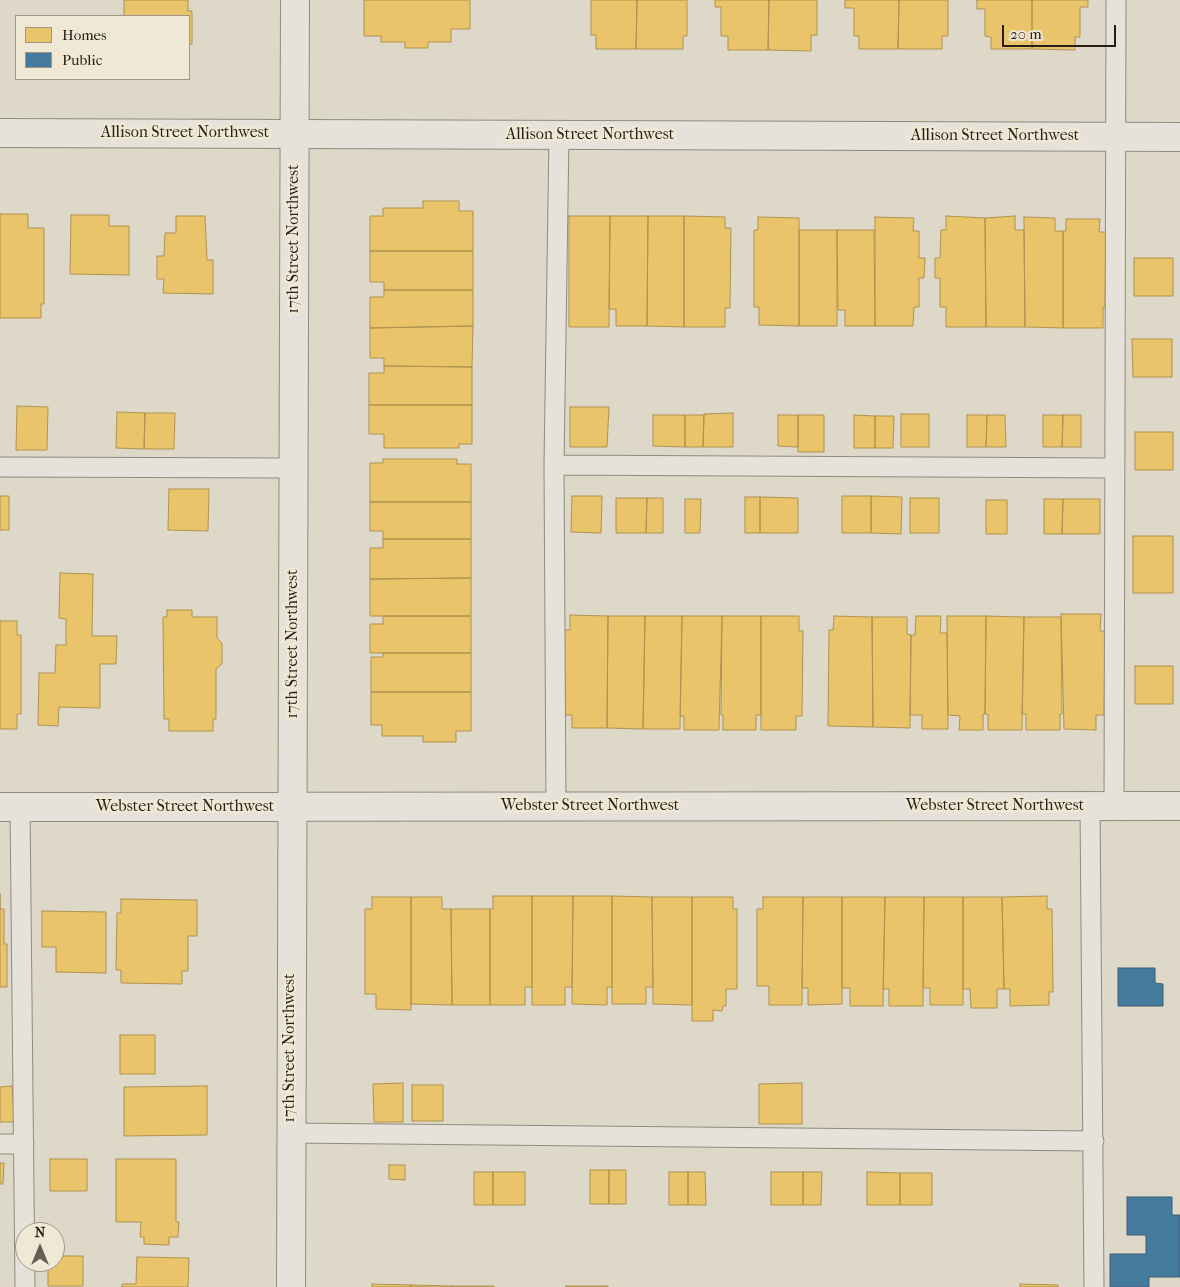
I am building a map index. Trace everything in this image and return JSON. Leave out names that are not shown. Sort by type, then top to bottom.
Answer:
[{"type":"street","name":"17th Street Northwest","points":[[291,1287],[294,0]]},
{"type":"street","name":"Allison Street Northwest","points":[[0,134],[1180,137]]},
{"type":"street","name":"Webster Street Northwest","points":[[10,807],[1180,806]]},
{"type":"lane","points":[[1094,1287],[1094,1141],[1102,806],[1115,468],[1116,0]]},
{"type":"lane","points":[[556,806],[554,465],[559,135]]},
{"type":"lane","points":[[554,465],[1115,468]]},
{"type":"lane","points":[[0,467],[293,468]]},
{"type":"lane","points":[[10,807],[24,1144],[25,1287]]},
{"type":"lane","points":[[290,1133],[1094,1141]]},
{"type":"lane","points":[[0,1144],[24,1144]]},
{"type":"building: Homes","points":[[124,0],[188,0],[188,11],[192,11],[192,44],[190,44],[190,15],[124,15]]},
{"type":"building: Homes","points":[[364,0],[470,0],[470,29],[451,29],[451,42],[428,42],[428,48],[405,48],[405,42],[381,42],[381,36],[364,36]]},
{"type":"building: Homes","points":[[591,0],[637,0],[636,49],[596,49],[596,35],[591,35]]},
{"type":"building: Homes","points":[[637,0],[687,0],[687,36],[683,36],[683,49],[636,49]]},
{"type":"building: Homes","points":[[715,0],[769,0],[768,50],[728,50],[728,36],[721,36],[721,7],[715,7]]},
{"type":"building: Homes","points":[[769,0],[817,0],[817,35],[811,35],[811,51],[768,50]]},
{"type":"building: Homes","points":[[845,0],[899,0],[898,49],[859,49],[859,36],[854,36],[854,8],[845,8]]},
{"type":"building: Homes","points":[[899,0],[948,0],[948,36],[942,36],[942,49],[898,49]]},
{"type":"building: Homes","points":[[977,0],[1032,0],[1032,49],[991,49],[991,37],[985,36],[985,9],[977,9]]},
{"type":"building: Homes","points":[[1032,0],[1088,0],[1088,7],[1080,7],[1080,37],[1075,37],[1075,50],[1032,49]]},
{"type":"building: Homes","points":[[423,201],[459,201],[459,211],[473,211],[473,251],[370,251],[370,216],[383,216],[383,208],[423,208]]},
{"type":"building: Homes","points":[[0,214],[28,214],[28,228],[44,228],[44,304],[41,304],[41,318],[0,318]]},
{"type":"building: Homes","points":[[71,215],[109,215],[109,226],[129,226],[129,275],[70,274]]},
{"type":"building: Homes","points":[[176,216],[205,216],[207,260],[213,260],[213,294],[163,293],[164,279],[157,279],[157,256],[164,256],[165,233],[176,233]]},
{"type":"building: Homes","points":[[569,216],[610,216],[609,327],[569,327]]},
{"type":"building: Homes","points":[[610,216],[648,216],[647,326],[616,326],[616,309],[609,309]]},
{"type":"building: Homes","points":[[648,216],[684,216],[684,327],[647,326]]},
{"type":"building: Homes","points":[[684,216],[725,217],[725,228],[731,228],[730,308],[725,308],[725,327],[684,327]]},
{"type":"building: Homes","points":[[946,216],[985,218],[986,327],[946,327],[946,307],[940,307],[940,278],[935,278],[935,258],[940,258],[941,230],[946,230]]},
{"type":"building: Homes","points":[[1015,216],[1015,230],[1024,230],[1025,327],[986,327],[985,218]]},
{"type":"building: Homes","points":[[758,217],[799,218],[799,326],[759,325],[759,307],[754,307],[754,230],[758,230]]},
{"type":"building: Homes","points":[[875,217],[914,218],[913,231],[919,231],[919,258],[925,258],[924,278],[919,278],[919,307],[914,307],[913,326],[875,326]]},
{"type":"building: Homes","points":[[1024,217],[1055,218],[1055,231],[1063,231],[1063,328],[1025,327]]},
{"type":"building: Homes","points":[[1066,219],[1100,219],[1099,232],[1106,232],[1103,328],[1063,328],[1063,231],[1066,231]]},
{"type":"building: Homes","points":[[799,230],[837,230],[837,326],[799,326]]},
{"type":"building: Homes","points":[[837,230],[874,230],[875,326],[845,326],[845,310],[838,310]]},
{"type":"building: Homes","points":[[370,251],[473,251],[473,290],[384,290],[384,282],[370,282]]},
{"type":"building: Homes","points":[[1134,258],[1173,258],[1173,296],[1134,296]]},
{"type":"building: Homes","points":[[384,290],[473,290],[473,326],[370,328],[370,297],[384,297]]},
{"type":"building: Homes","points":[[473,326],[472,367],[384,366],[384,358],[370,358],[370,328]]},
{"type":"building: Homes","points":[[1132,339],[1172,339],[1172,377],[1133,377]]},
{"type":"building: Homes","points":[[384,366],[472,367],[472,405],[369,405],[369,373],[384,373]]},
{"type":"building: Homes","points":[[369,405],[472,405],[472,444],[459,444],[459,448],[384,448],[384,434],[369,434]]},
{"type":"building: Homes","points":[[17,406],[48,407],[47,450],[16,450]]},
{"type":"building: Homes","points":[[570,407],[609,407],[607,447],[570,447]]},
{"type":"building: Homes","points":[[117,412],[145,413],[144,449],[116,448]]},
{"type":"building: Homes","points":[[145,413],[175,413],[174,449],[144,449]]},
{"type":"building: Homes","points":[[733,413],[733,447],[703,447],[704,414]]},
{"type":"building: Homes","points":[[901,414],[929,414],[929,447],[901,447]]},
{"type":"building: Homes","points":[[653,415],[685,415],[685,447],[653,446]]},
{"type":"building: Homes","points":[[685,415],[704,415],[703,447],[685,447]]},
{"type":"building: Homes","points":[[778,415],[798,415],[798,447],[778,446]]},
{"type":"building: Homes","points":[[798,415],[824,415],[824,452],[798,452]]},
{"type":"building: Homes","points":[[854,415],[875,416],[875,448],[854,448]]},
{"type":"building: Homes","points":[[967,415],[987,415],[986,447],[967,447]]},
{"type":"building: Homes","points":[[987,415],[1005,415],[1006,447],[986,447]]},
{"type":"building: Homes","points":[[1043,415],[1063,415],[1062,447],[1043,447]]},
{"type":"building: Homes","points":[[1063,415],[1081,415],[1081,447],[1062,447]]},
{"type":"building: Homes","points":[[875,416],[894,416],[893,448],[875,448]]},
{"type":"building: Homes","points":[[1135,432],[1173,432],[1173,470],[1135,470]]},
{"type":"building: Homes","points":[[383,459],[457,459],[457,464],[471,464],[471,502],[370,502],[370,463],[383,463]]},
{"type":"building: Homes","points":[[169,489],[209,489],[208,531],[168,530]]},
{"type":"building: Homes","points":[[0,496],[9,496],[9,530],[0,530]]},
{"type":"building: Homes","points":[[572,496],[602,496],[601,533],[571,532]]},
{"type":"building: Homes","points":[[842,496],[871,496],[871,533],[842,533]]},
{"type":"building: Homes","points":[[871,496],[902,497],[901,534],[871,533]]},
{"type":"building: Homes","points":[[745,497],[760,497],[760,533],[745,533]]},
{"type":"building: Homes","points":[[760,497],[798,498],[798,533],[760,533]]},
{"type":"building: Homes","points":[[616,498],[647,498],[646,533],[616,533]]},
{"type":"building: Homes","points":[[647,498],[663,498],[663,533],[646,533]]},
{"type":"building: Homes","points":[[910,498],[939,498],[939,533],[910,533]]},
{"type":"building: Homes","points":[[685,499],[701,499],[700,533],[685,533]]},
{"type":"building: Homes","points":[[1044,499],[1063,499],[1062,534],[1044,534]]},
{"type":"building: Homes","points":[[1063,499],[1100,499],[1100,534],[1062,534]]},
{"type":"building: Homes","points":[[986,500],[1007,500],[1007,534],[986,534]]},
{"type":"building: Homes","points":[[370,502],[471,502],[471,539],[383,539],[383,531],[370,531]]},
{"type":"building: Homes","points":[[1133,536],[1173,536],[1173,593],[1133,593]]},
{"type":"building: Homes","points":[[383,539],[471,539],[471,578],[370,579],[370,548],[383,548]]},
{"type":"building: Homes","points":[[60,573],[93,574],[92,636],[117,636],[116,664],[100,664],[100,708],[59,707],[58,726],[38,725],[39,673],[55,673],[56,645],[66,645],[66,619],[59,618]]},
{"type":"building: Homes","points":[[471,578],[471,616],[370,616],[370,579]]},
{"type":"building: Homes","points":[[167,610],[192,610],[192,617],[217,617],[217,638],[222,643],[222,664],[216,669],[216,719],[213,719],[213,731],[169,731],[169,719],[164,719],[163,617],[167,617]]},
{"type":"building: Homes","points":[[1061,614],[1101,614],[1100,631],[1105,631],[1104,715],[1096,715],[1096,730],[1064,729]]},
{"type":"building: Homes","points":[[570,615],[608,616],[607,728],[572,728],[572,715],[564,715],[564,630],[570,630]]},
{"type":"building: Homes","points":[[383,616],[471,616],[471,653],[370,653],[370,624],[383,624]]},
{"type":"building: Homes","points":[[608,616],[645,616],[643,729],[607,728]]},
{"type":"building: Homes","points":[[645,616],[682,616],[680,729],[643,729]]},
{"type":"building: Homes","points":[[682,616],[722,616],[719,730],[684,730],[684,716],[680,716]]},
{"type":"building: Homes","points":[[722,616],[761,616],[761,715],[756,715],[756,730],[723,730],[723,715],[721,715]]},
{"type":"building: Homes","points":[[761,616],[799,616],[799,631],[803,631],[802,716],[796,716],[796,730],[761,730]]},
{"type":"building: Homes","points":[[834,616],[872,617],[873,727],[828,726],[829,630],[833,630]]},
{"type":"building: Homes","points":[[916,616],[941,616],[940,633],[947,633],[948,729],[922,729],[922,715],[910,715],[911,635],[915,635]]},
{"type":"building: Homes","points":[[947,616],[986,616],[985,714],[983,714],[983,730],[959,730],[960,716],[948,715]]},
{"type":"building: Homes","points":[[986,616],[1024,617],[1022,730],[988,730],[988,714],[985,714]]},
{"type":"building: Homes","points":[[872,617],[907,617],[907,634],[911,635],[910,728],[873,727]]},
{"type":"building: Homes","points":[[1024,617],[1061,617],[1062,714],[1060,714],[1060,730],[1026,730],[1026,714],[1022,714]]},
{"type":"building: Homes","points":[[0,621],[17,621],[17,635],[21,635],[21,714],[17,714],[17,729],[0,729]]},
{"type":"building: Homes","points":[[383,653],[471,653],[471,692],[371,692],[371,657],[383,657]]},
{"type":"building: Homes","points":[[1135,666],[1173,666],[1173,704],[1135,704]]},
{"type":"building: Homes","points":[[371,692],[471,692],[471,731],[456,731],[456,742],[423,742],[423,736],[382,736],[382,725],[371,725]]},
{"type":"building: Homes","points":[[493,896],[532,896],[532,987],[525,987],[525,1005],[490,1005],[490,909],[493,909]]},
{"type":"building: Homes","points":[[532,896],[573,896],[572,987],[565,987],[565,1005],[532,1005]]},
{"type":"building: Homes","points":[[573,896],[612,896],[612,987],[607,987],[607,1005],[572,1004]]},
{"type":"building: Homes","points":[[612,896],[652,897],[653,987],[646,987],[646,1004],[612,1004]]},
{"type":"building: Homes","points":[[1047,896],[1047,909],[1052,909],[1053,992],[1049,992],[1049,1005],[1010,1006],[1010,989],[1004,989],[1002,897]]},
{"type":"building: Homes","points":[[372,897],[411,897],[411,1010],[376,1009],[376,994],[365,994],[365,909],[372,909]]},
{"type":"building: Homes","points":[[411,897],[442,897],[442,909],[451,909],[452,1005],[411,1004]]},
{"type":"building: Homes","points":[[652,897],[692,897],[692,1005],[653,1004]]},
{"type":"building: Homes","points":[[692,897],[733,897],[733,909],[737,909],[737,989],[726,989],[726,1006],[723,1006],[722,1011],[713,1010],[713,1021],[692,1021]]},
{"type":"building: Homes","points":[[763,897],[803,897],[802,1005],[769,1005],[769,986],[757,986],[757,909],[763,909]]},
{"type":"building: Homes","points":[[803,897],[842,897],[842,1004],[808,1005],[808,988],[802,988]]},
{"type":"building: Homes","points":[[842,897],[885,897],[883,1006],[850,1006],[850,988],[842,988]]},
{"type":"building: Homes","points":[[885,897],[924,897],[923,1006],[889,1006],[889,989],[883,989]]},
{"type":"building: Homes","points":[[924,897],[963,897],[963,1005],[930,1005],[930,988],[923,988]]},
{"type":"building: Homes","points":[[963,897],[1002,897],[1004,989],[997,989],[997,1008],[971,1008],[970,989],[963,989]]},
{"type":"building: Homes","points":[[121,899],[197,900],[197,936],[188,936],[188,971],[182,971],[182,984],[121,983],[121,970],[116,970],[117,913],[121,913]]},
{"type":"building: Homes","points":[[0,909],[4,909],[4,944],[7,944],[7,987],[0,987]]},
{"type":"building: Homes","points":[[451,909],[490,909],[490,1005],[452,1005]]},
{"type":"building: Homes","points":[[42,911],[106,912],[106,973],[56,972],[56,947],[42,947]]},
{"type":"building: Homes","points":[[120,1035],[155,1035],[155,1074],[120,1074]]},
{"type":"building: Homes","points":[[403,1083],[403,1122],[374,1122],[373,1084]]},
{"type":"building: Homes","points":[[802,1083],[802,1124],[759,1124],[759,1084]]},
{"type":"building: Homes","points":[[412,1085],[443,1085],[443,1121],[412,1121]]},
{"type":"building: Homes","points":[[12,1086],[15,1122],[0,1122],[0,1087]]},
{"type":"building: Homes","points":[[207,1086],[207,1135],[124,1136],[124,1087]]},
{"type":"building: Homes","points":[[50,1159],[87,1159],[87,1191],[50,1191]]},
{"type":"building: Homes","points":[[116,1159],[176,1159],[176,1222],[179,1222],[178,1237],[169,1237],[169,1245],[144,1244],[144,1237],[140,1237],[141,1222],[116,1222]]},
{"type":"building: Homes","points":[[0,1163],[4,1163],[3,1184],[0,1184]]},
{"type":"building: Homes","points":[[389,1165],[405,1165],[405,1180],[389,1179]]},
{"type":"building: Homes","points":[[590,1170],[609,1170],[609,1204],[590,1204]]},
{"type":"building: Homes","points":[[609,1170],[626,1170],[626,1204],[609,1204]]},
{"type":"building: Homes","points":[[474,1172],[493,1172],[493,1205],[474,1205]]},
{"type":"building: Homes","points":[[493,1172],[525,1172],[525,1205],[493,1205]]},
{"type":"building: Homes","points":[[669,1172],[688,1172],[688,1205],[669,1205]]},
{"type":"building: Homes","points":[[688,1172],[705,1172],[706,1205],[688,1205]]},
{"type":"building: Homes","points":[[771,1172],[803,1172],[803,1205],[771,1205]]},
{"type":"building: Homes","points":[[803,1172],[822,1172],[821,1205],[803,1205]]},
{"type":"building: Homes","points":[[867,1172],[900,1173],[900,1205],[867,1205]]},
{"type":"building: Homes","points":[[900,1173],[932,1173],[932,1205],[900,1205]]},
{"type":"building: Homes","points":[[65,1256],[83,1256],[83,1286],[48,1286],[48,1272],[65,1272]]},
{"type":"building: Homes","points":[[137,1257],[189,1258],[188,1287],[122,1287],[122,1284],[136,1284]]},
{"type":"building: Homes","points":[[372,1284],[411,1285],[411,1287],[372,1287]]},
{"type":"building: Homes","points":[[1020,1284],[1058,1285],[1058,1287],[1020,1287]]},
{"type":"building: Homes","points":[[411,1285],[452,1286],[452,1287],[411,1287]]},
{"type":"building: Homes","points":[[494,1286],[494,1287],[452,1287]]},
{"type":"building: Homes","points":[[608,1286],[608,1287],[566,1287]]},
{"type":"building: Public","points":[[1118,968],[1155,968],[1155,983],[1163,984],[1163,1006],[1118,1006]]},
{"type":"building: Public","points":[[1127,1197],[1172,1197],[1172,1215],[1180,1215],[1180,1277],[1149,1277],[1149,1287],[1110,1287],[1110,1254],[1146,1254],[1146,1235],[1127,1235]]}]
